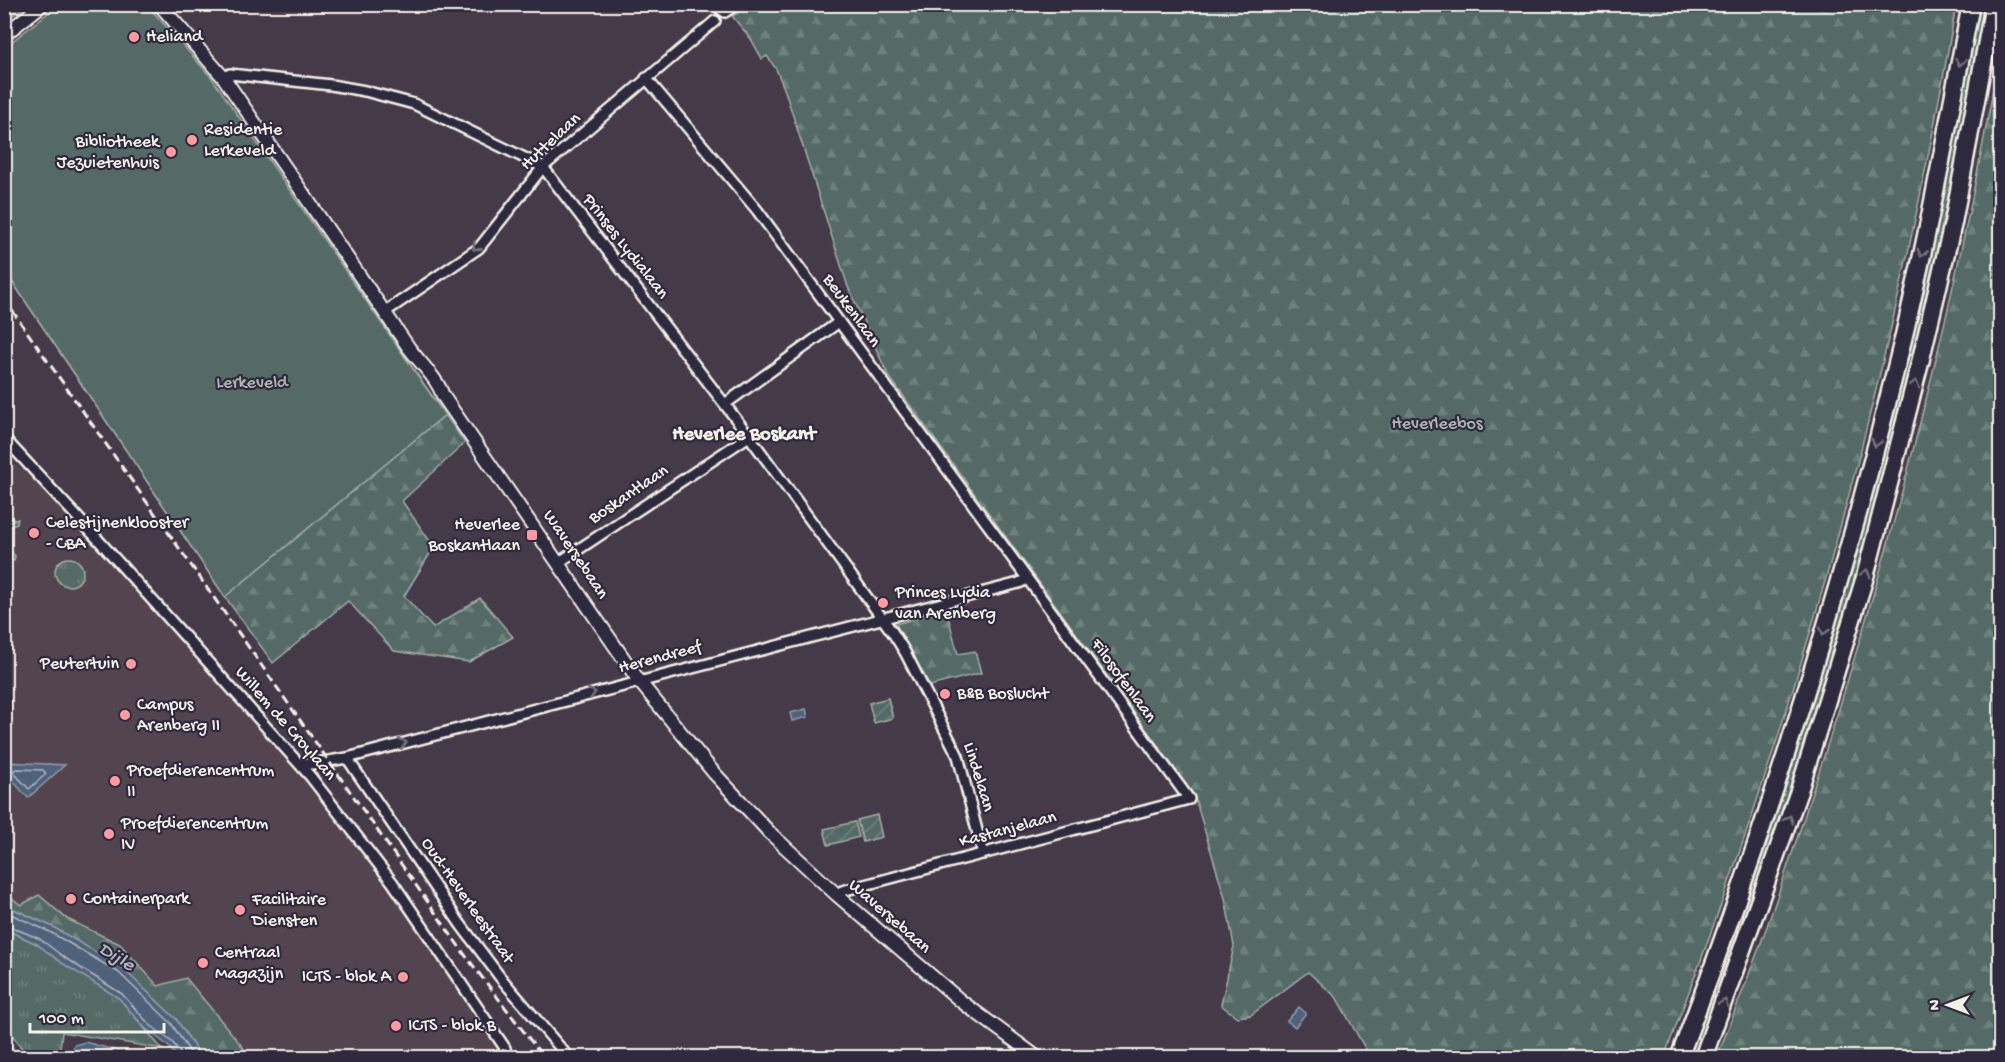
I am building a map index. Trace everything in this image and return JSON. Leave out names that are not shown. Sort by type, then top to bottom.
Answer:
[{"type":"highway","points":[[1679,1058],[1776,786],[1842,572],[1898,360],[1929,218],[1971,4]]},
{"type":"highway","points":[[1703,1058],[1799,791],[1865,577],[1953,223],[1994,4]]},
{"type":"street","points":[[4,35],[43,4]]},
{"type":"street","name":"Waversebaan","points":[[159,4],[224,78],[639,681],[720,780],[770,833],[837,895],[962,1002],[1038,1058]]},
{"type":"street","points":[[714,4],[725,12],[737,4]]},
{"type":"street","name":"Huttelaan","points":[[385,312],[479,248],[543,167],[715,21]]},
{"type":"street","name":"Prinses Lydialaan","points":[[224,78],[230,74],[331,85],[366,91],[414,104],[543,167],[725,404],[882,618]]},
{"type":"street","name":"Beukenlaan","points":[[646,78],[736,182],[1026,577]]},
{"type":"street","points":[[725,404],[839,322]]},
{"type":"street","name":"Boskantlaan","points":[[558,563],[749,436]]},
{"type":"street","name":"Willem de Croylaan","points":[[4,438],[300,763],[393,884],[505,1048],[507,1058]]},
{"type":"street","name":"Herendreef","points":[[300,763],[311,764],[347,758],[1018,583],[1026,577]]},
{"type":"street","name":"Filosofenlaan","points":[[1026,577],[1189,799]]},
{"type":"street","name":"Lindelaan","points":[[882,618],[905,652],[958,756],[983,854]]},
{"type":"street","name":"Oud-Heverleestraat","points":[[347,758],[467,932],[500,976],[569,1058]]},
{"type":"street","name":"Kastanjelaan","points":[[837,895],[842,891],[1189,799]]},
{"type":"shaded area","name":"Campus Arenberg II","points":[[5,456],[26,474],[28,473],[77,526],[86,539],[141,596],[296,772],[310,776],[393,883],[513,1057],[221,1057],[121,967],[53,927],[5,905]]},
{"type":"green space","name":"Heverleebos","points":[[753,4],[1956,5],[1903,273],[1872,406],[1837,538],[1799,670],[1757,800],[1664,1057],[1365,1057],[1366,1050],[1336,997],[1308,972],[1251,1015],[1237,1017],[1221,1005],[1234,946],[1225,898],[1194,795],[888,375],[848,287],[776,69],[767,56],[762,59],[751,39],[732,16]]},
{"type":"green space","points":[[12,5],[27,5],[5,21],[5,10]]},
{"type":"green space","name":"Lerkeveld","points":[[58,5],[147,5],[212,78],[445,415],[225,597],[5,271],[5,47]]},
{"type":"green space","points":[[1979,5],[1986,5],[1933,275],[1912,365],[1865,540],[1814,714],[1757,887],[1695,1057],[1687,1058],[1780,799],[1860,537],[1916,316],[1945,182]]},
{"type":"green space","points":[[2000,50],[2000,1057],[1717,1057],[1765,933],[1807,809],[1904,487],[1957,269]]},
{"type":"green space","name":"Lerkeveld","points":[[281,179],[465,443],[402,501],[434,547],[404,596],[433,628],[480,598],[513,637],[469,662],[394,651],[348,601],[273,663],[225,597],[5,271],[4,194]]},
{"type":"green space","points":[[5,519],[18,519],[17,523],[9,526],[6,534],[10,550],[15,556],[14,561],[5,559]]},
{"type":"green space","points":[[69,558],[79,562],[83,572],[79,582],[69,586],[59,582],[55,572],[59,562]]},
{"type":"green space","points":[[946,609],[958,654],[975,651],[981,673],[930,686],[896,624]]},
{"type":"green space","points":[[888,698],[893,718],[874,723],[869,703]]},
{"type":"green space","points":[[877,815],[882,837],[863,842],[857,820]]},
{"type":"green space","points":[[855,822],[859,837],[828,845],[824,829]]},
{"type":"green space","points":[[5,893],[21,905],[39,895],[67,919],[120,944],[158,986],[186,978],[251,1057],[201,1057],[176,1019],[121,967],[53,927],[5,905]]},
{"type":"green space","points":[[5,929],[37,944],[62,963],[119,998],[162,1049],[62,1032],[59,1057],[28,1057],[5,1025]]},
{"type":"water","points":[[806,709],[808,717],[792,721],[790,713]]},
{"type":"water","points":[[5,762],[65,765],[28,798],[5,772]]},
{"type":"water","points":[[4,905],[53,927],[121,967],[176,1019],[201,1057],[177,1057],[168,1046],[145,1028],[119,998],[62,963],[37,944],[5,929]]},
{"type":"water","points":[[1299,1007],[1306,1013],[1295,1027],[1287,1021]]},
{"type":"water","points":[[85,1042],[140,1057],[71,1057],[74,1045]]},
{"type":"waterway","points":[[4,1038],[19,1058]]},
{"type":"railway","points":[[4,299],[465,955],[544,1058]]},
{"type":"place","name":"Heliand","points":[[134,37]]},
{"type":"place","name":"Residentie Lerkeveld","points":[[192,140]]},
{"type":"place","name":"Bibliotheek Jezuietenhuis","points":[[171,152]]},
{"type":"place","name":"Celestijnenklooster - CBA","points":[[34,533]]},
{"type":"place","name":"Heverlee Boskantlaan","points":[[532,535]]},
{"type":"place","name":"Princes Lydia van Arenberg","points":[[883,603]]},
{"type":"place","name":"Peutertuin","points":[[131,664]]},
{"type":"place","name":"B&B Boslucht","points":[[945,694]]},
{"type":"place","name":"Campus Arenberg II","points":[[125,715]]},
{"type":"place","name":"Proefdierencentrum II","points":[[115,781]]},
{"type":"place","name":"Proefdierencentrum IV","points":[[109,834]]},
{"type":"place","name":"Containerpark","points":[[71,899]]},
{"type":"place","name":"Facilitaire Diensten","points":[[240,910]]},
{"type":"place","name":"Centraal Magazijn","points":[[203,963]]},
{"type":"place","name":"ICTS - blok A","points":[[403,977]]},
{"type":"place","name":"ICTS - blok B","points":[[396,1026]]},
{"type":"district","name":"Heverlee Boskant","points":[[744,435]]},
{"type":"water label","name":"Dijle","points":[[116,958]]}]
